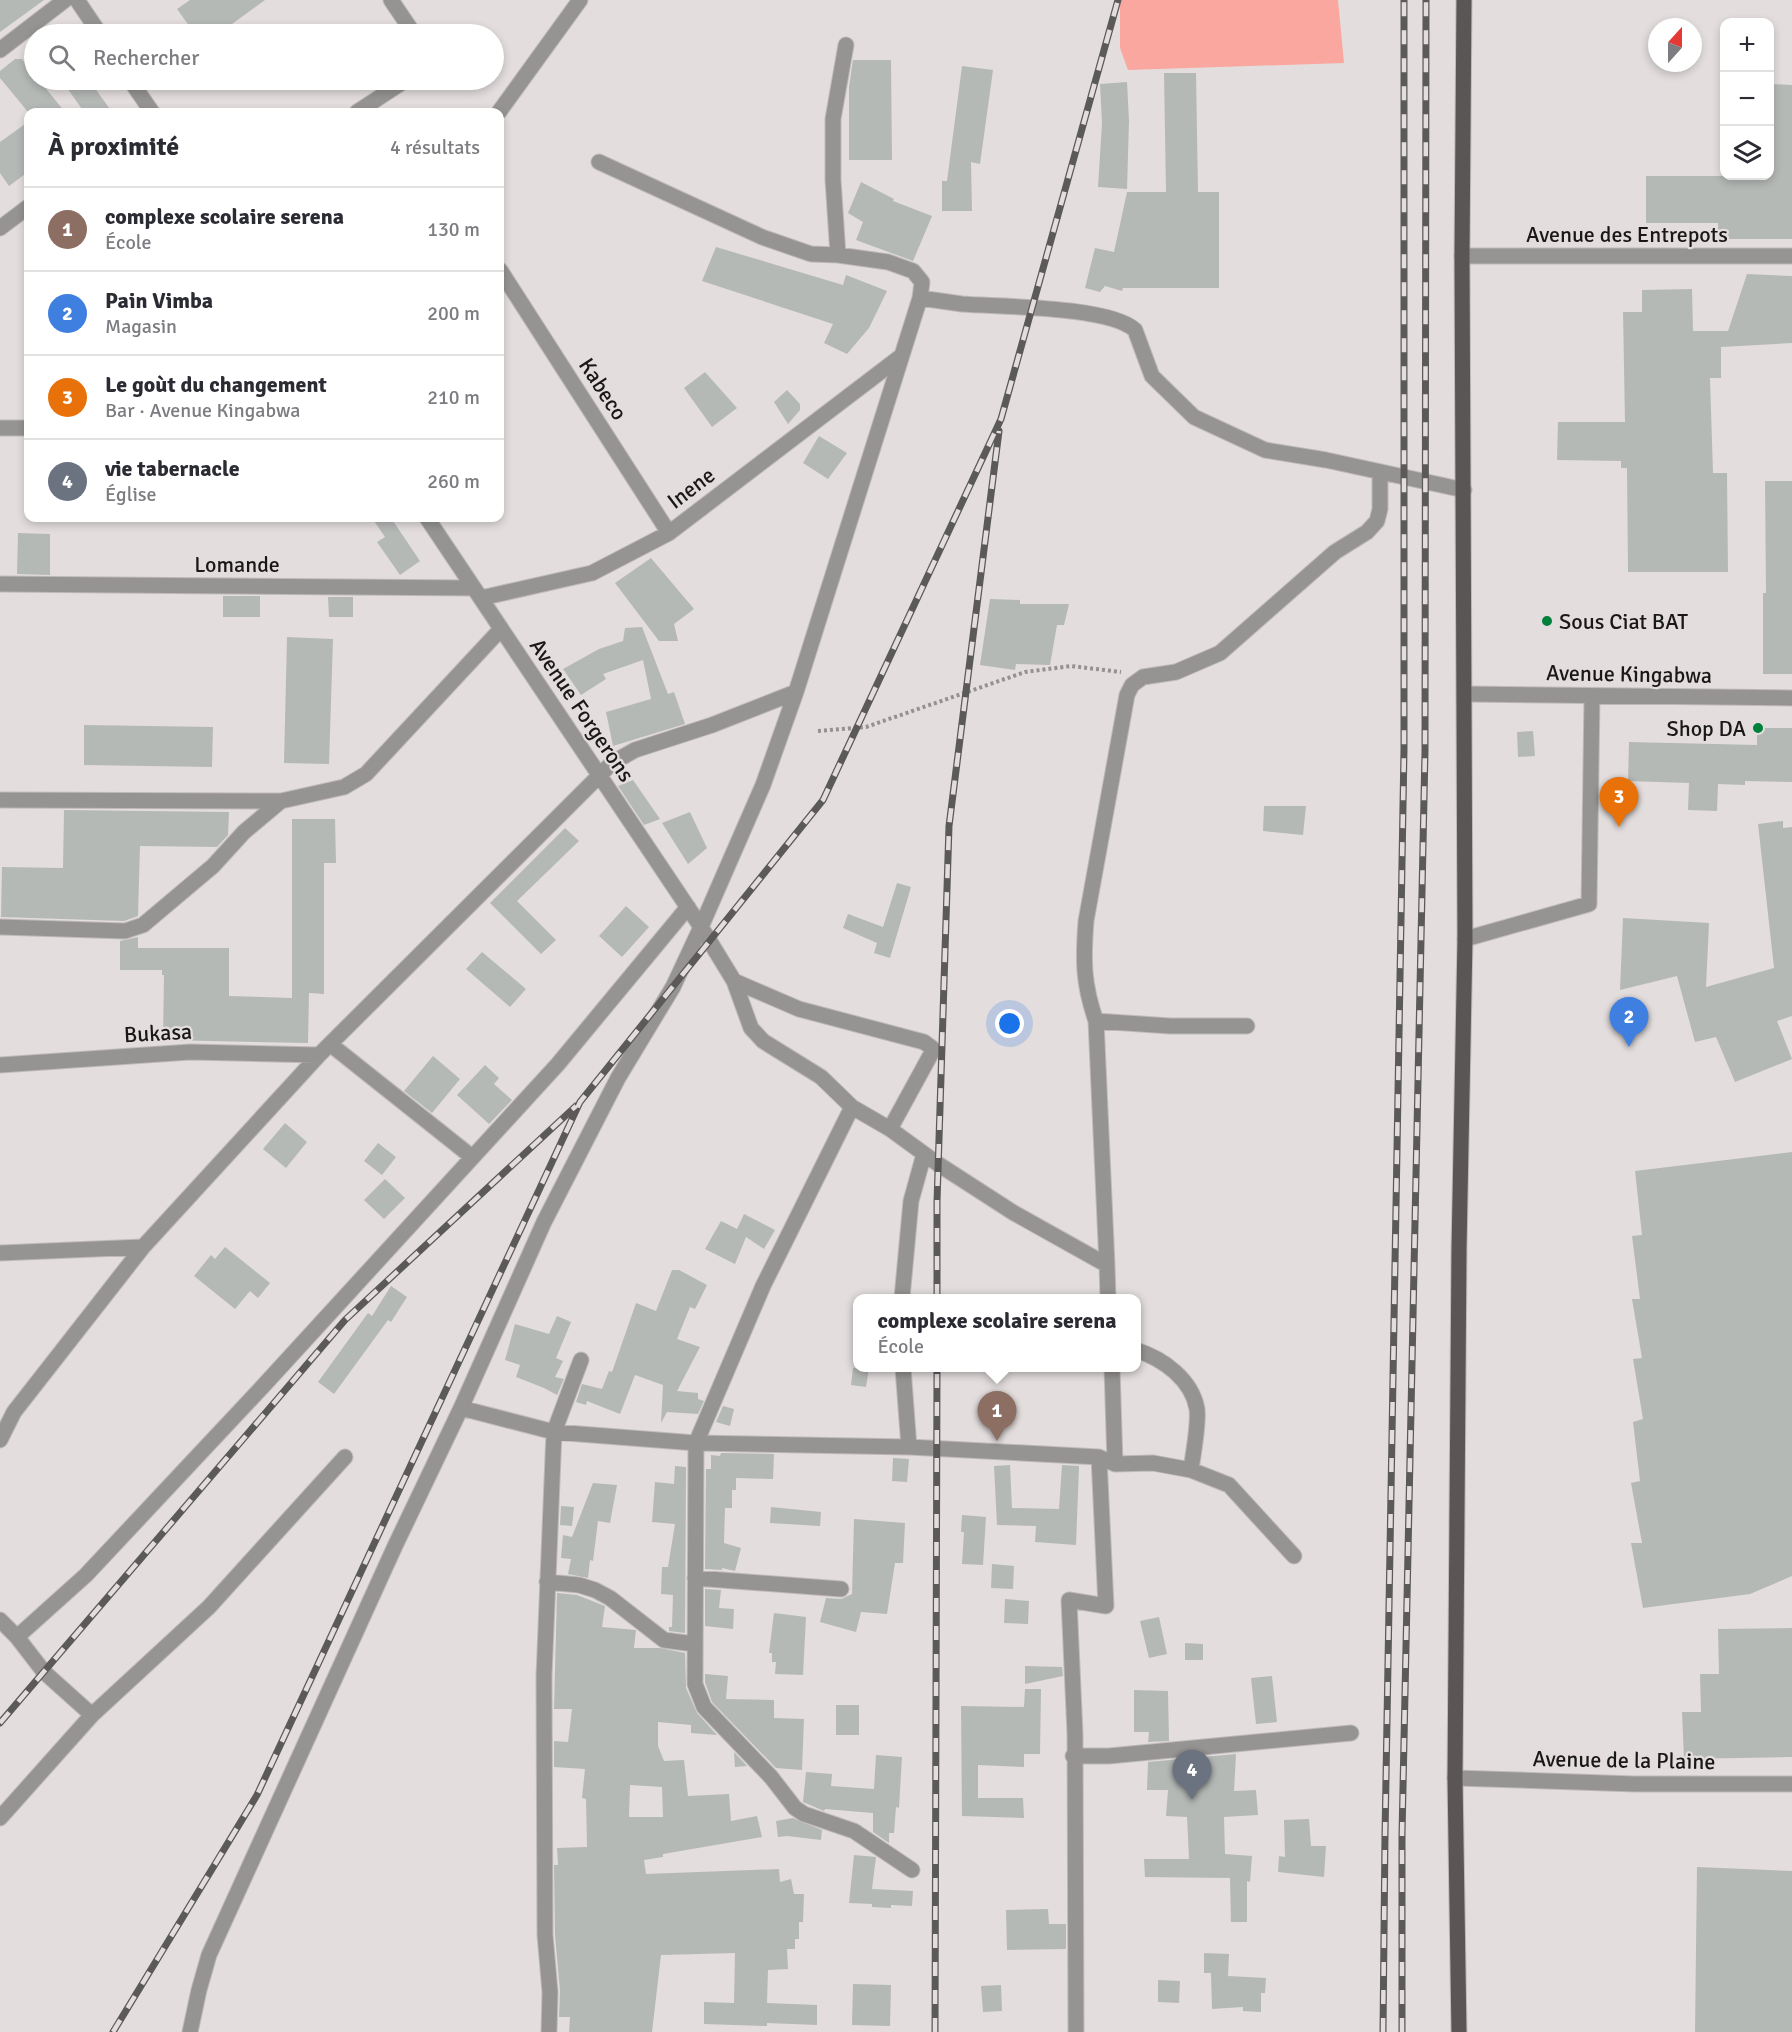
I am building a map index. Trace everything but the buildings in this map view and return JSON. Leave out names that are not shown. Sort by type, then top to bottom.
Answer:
[{"type":"main road","points":[[1459,2032],[1455,1778],[1458,1261],[1465,939],[1462,256],[1464,0]]},
{"type":"street","points":[[34,24],[65,0]]},
{"type":"street","points":[[77,0],[93,24]]},
{"type":"street","points":[[391,0],[407,24]]},
{"type":"street","points":[[502,108],[580,0]]},
{"type":"street","points":[[0,50],[24,32]]},
{"type":"street","points":[[838,255],[833,119],[846,45]]},
{"type":"street","points":[[137,90],[149,108]]},
{"type":"street","points":[[363,108],[391,90]]},
{"type":"street","points":[[190,2032],[199,1990],[210,1955],[394,1546],[461,1408],[544,1222],[618,1078],[673,987],[763,785],[796,692],[920,298],[922,282],[913,271],[888,262],[811,254],[762,237],[599,162]]},
{"type":"street","points":[[0,228],[24,210]]},
{"type":"street","name":"Avenue des Entrepots","points":[[1462,256],[1792,256]]},
{"type":"street","name":"Kabeco","points":[[504,276],[669,533]]},
{"type":"street","points":[[920,298],[961,304],[1032,308],[1110,317],[1135,330],[1152,376],[1194,417],[1264,450],[1326,460],[1464,490]]},
{"type":"street","name":"Inene","points":[[478,593],[592,573],[669,533],[900,357]]},
{"type":"street","points":[[0,428],[24,428]]},
{"type":"street","points":[[1108,1294],[1096,1021],[1085,979],[1084,951],[1086,921],[1127,695],[1132,685],[1143,677],[1176,672],[1220,653],[1335,552],[1367,532],[1377,521],[1380,509],[1380,473]]},
{"type":"street","name":"Avenue Forgerons","points":[[430,522],[701,927],[734,981],[751,1028],[763,1041],[821,1077],[852,1107],[890,1129],[1014,1213],[1107,1265]]},
{"type":"street","name":"Lomande","points":[[0,584],[478,593]]},
{"type":"street","points":[[0,800],[281,801],[344,787],[366,774],[501,629]]},
{"type":"street","points":[[0,1440],[14,1412],[143,1247],[325,1049],[598,776],[612,763],[635,750],[796,692]]},
{"type":"street","name":"Avenue Kingabwa","points":[[1465,694],[1792,698]]},
{"type":"street","points":[[1465,939],[1589,904],[1592,696]]},
{"type":"street","points":[[0,927],[125,931],[144,925],[213,866],[244,832],[281,801]]},
{"type":"street","points":[[17,1637],[86,1575],[265,1384],[558,1064],[688,907]]},
{"type":"street","points":[[734,981],[799,1009],[924,1042],[932,1048],[931,1054],[890,1129]]},
{"type":"street","points":[[1096,1021],[1170,1026],[1247,1026]]},
{"type":"street","points":[[325,1049],[472,1157]]},
{"type":"street","name":"Bukasa","points":[[0,1065],[190,1052],[325,1049]]},
{"type":"street","points":[[852,1107],[763,1286],[696,1443],[695,1684],[705,1707],[771,1777],[795,1808],[804,1814],[854,1831],[912,1870]]},
{"type":"street","points":[[902,1294],[911,1201],[924,1154]]},
{"type":"street","points":[[0,1253],[143,1247]]},
{"type":"street","points":[[1141,1351],[1173,1370],[1190,1389],[1197,1411],[1191,1470]]},
{"type":"street","points":[[549,2032],[550,1992],[545,1935],[543,1676],[554,1432],[581,1360]]},
{"type":"street","points":[[903,1372],[909,1447]]},
{"type":"street","points":[[1112,1372],[1115,1464]]},
{"type":"street","points":[[461,1408],[554,1432],[696,1443],[909,1447],[1099,1457],[1115,1464],[1153,1463],[1191,1470],[1229,1485],[1294,1556]]},
{"type":"street","points":[[0,1818],[92,1715],[209,1607],[345,1457]]},
{"type":"street","points":[[1076,2032],[1074,1734],[1069,1600],[1106,1606],[1099,1457]]},
{"type":"street","points":[[695,1578],[841,1589]]},
{"type":"street","points":[[548,1582],[579,1585],[595,1590],[610,1598],[664,1640],[694,1644]]},
{"type":"street","points":[[0,1620],[17,1637],[44,1672],[92,1715]]},
{"type":"street","points":[[1073,1756],[1109,1756],[1351,1733]]},
{"type":"street","name":"Avenue de la Plaine","points":[[1455,1778],[1635,1784],[1792,1784]]},
{"type":"path","points":[[818,731],[866,727],[1025,672],[1071,666],[1125,673]]},
{"type":"shaded area","points":[[1120,0],[1338,0],[1344,63],[1128,70],[1120,48]]},
{"type":"railway","points":[[113,2032],[257,1795],[580,1102],[823,800],[1001,419],[1118,0]]},
{"type":"railway","points":[[1383,2032],[1404,749],[1404,0]]},
{"type":"railway","points":[[1402,2032],[1402,1835],[1425,751],[1426,0]]},
{"type":"railway","points":[[937,1294],[937,1202],[949,826],[999,431]]},
{"type":"railway","points":[[0,1723],[345,1320],[576,1106]]},
{"type":"railway","points":[[935,2032],[937,1372]]},
{"type":"place","name":"Sous Ciat BAT","points":[[1547,621]]},
{"type":"place","name":"Shop DA","points":[[1758,728]]},
{"type":"place","name":"Le goùt du changement","points":[[1619,827]]},
{"type":"place","name":"Pain Vimba","points":[[1629,1047]]},
{"type":"place","name":"complexe scolaire serena","points":[[997,1441]]},
{"type":"place","name":"vie tabernacle","points":[[1192,1800]]}]
